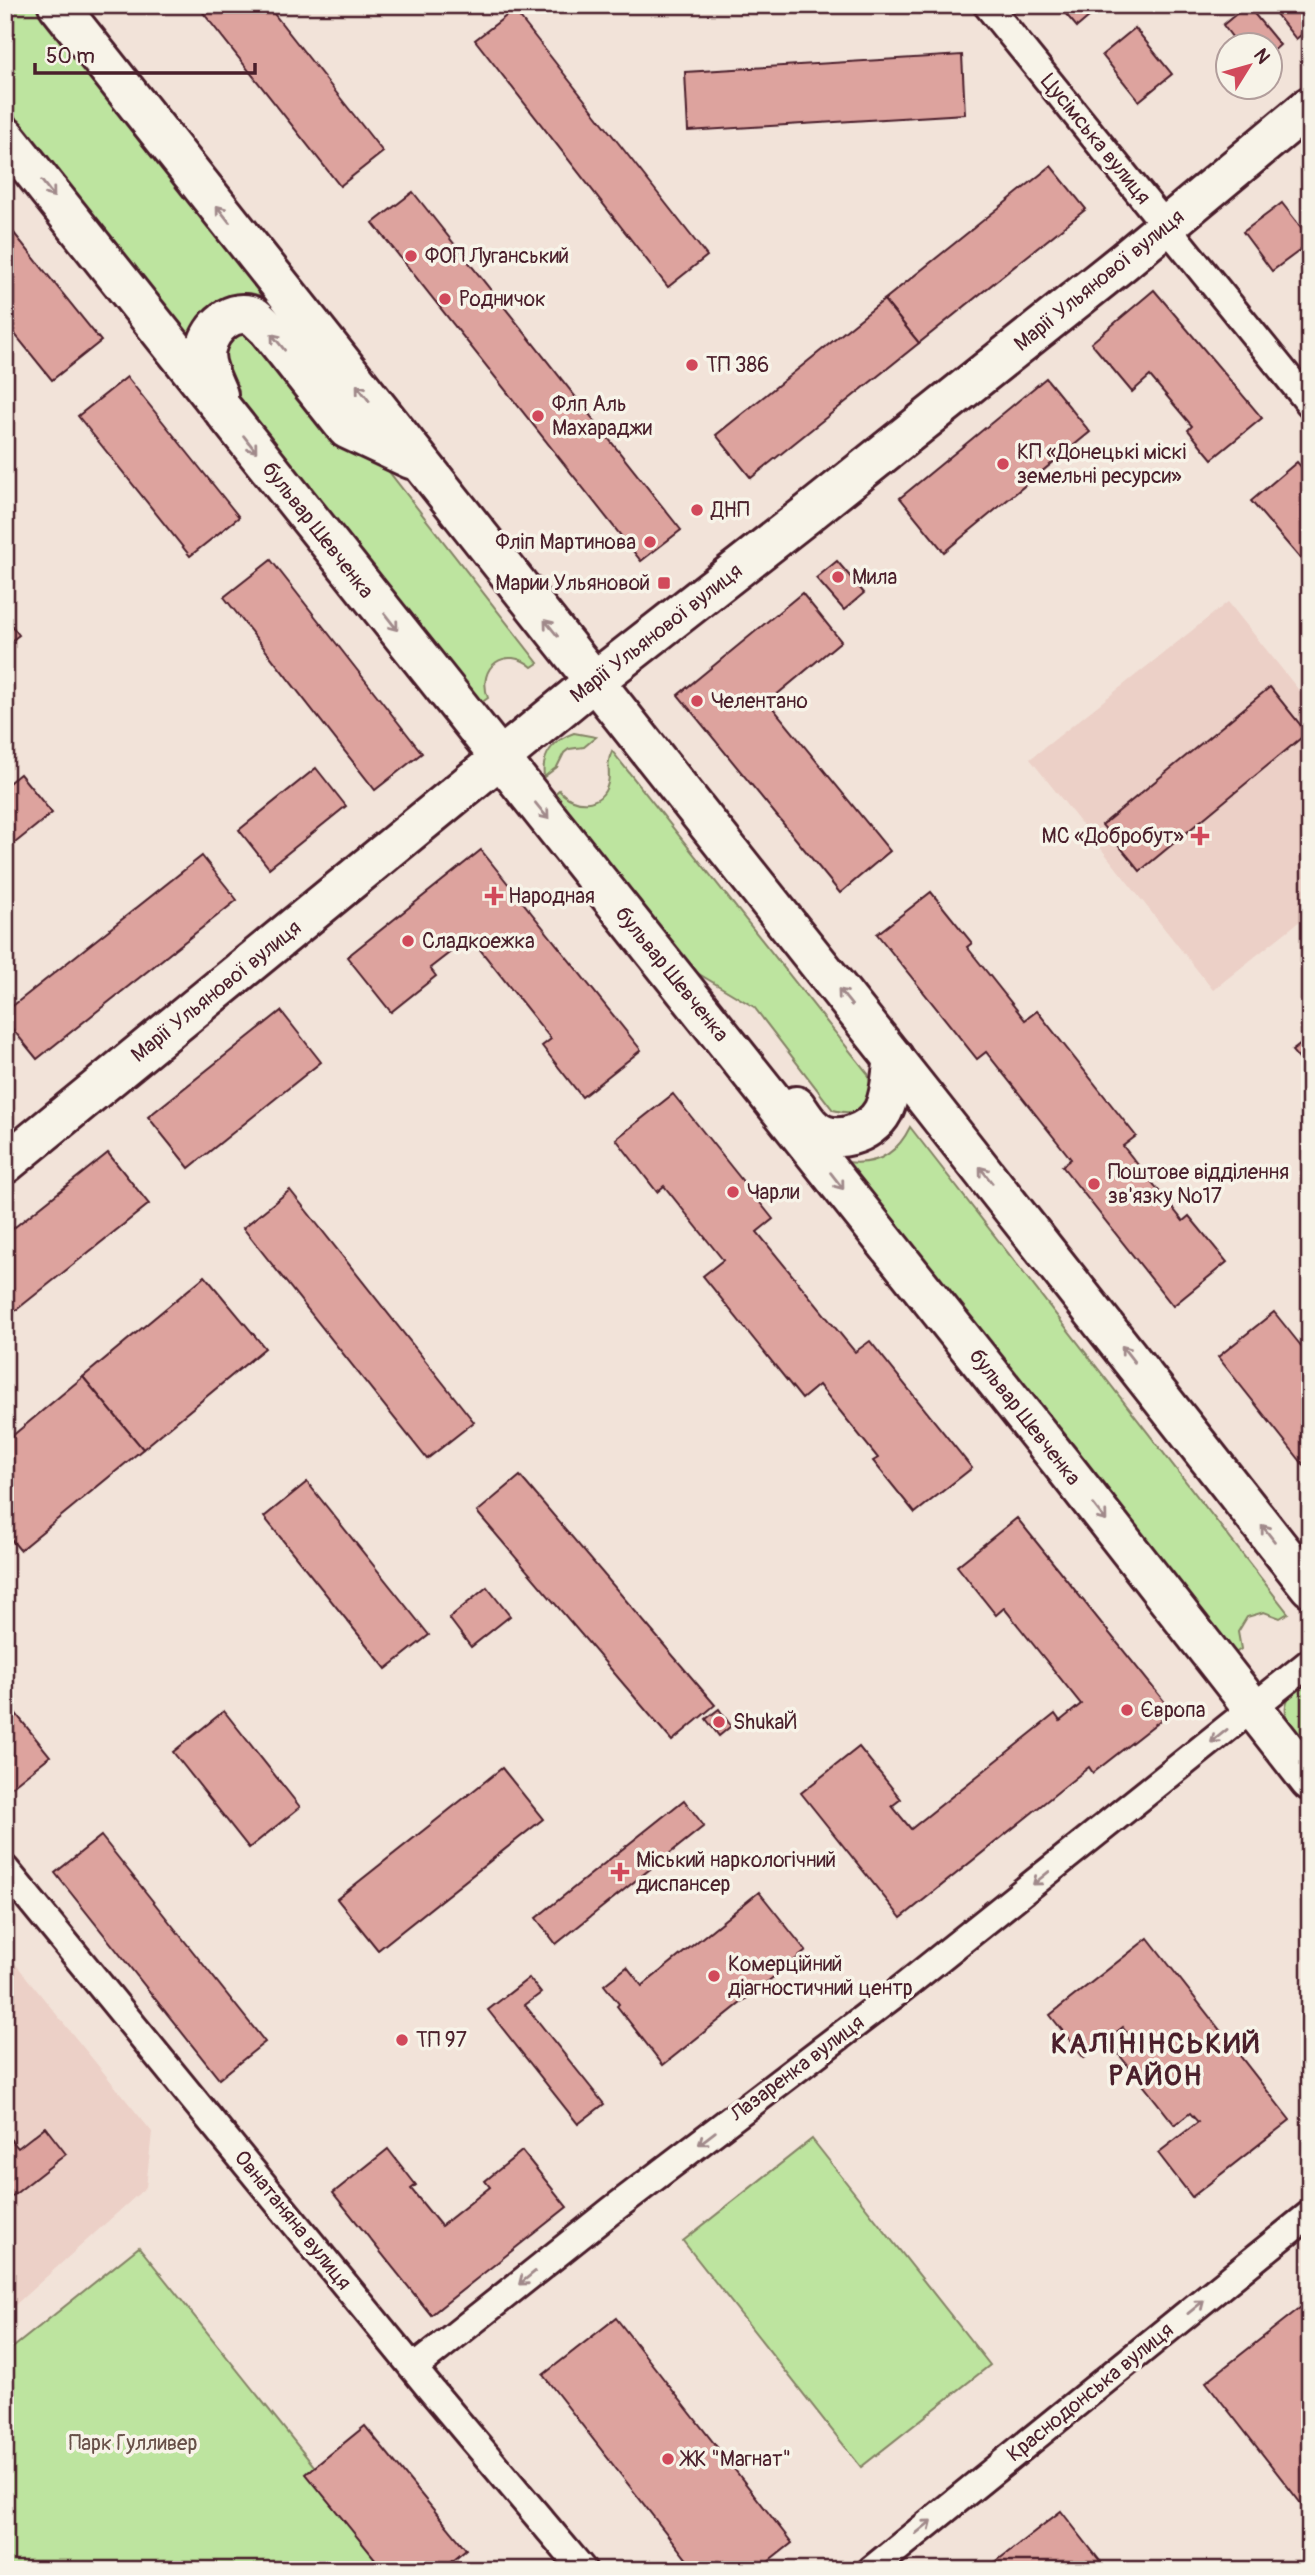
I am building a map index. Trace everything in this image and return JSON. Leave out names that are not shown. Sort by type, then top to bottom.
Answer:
[{"type":"main road","points":[[58,5],[1310,1587]]},
{"type":"main road","name":"Марії Ульянової вулиця","points":[[5,1164],[593,682],[1166,227],[1310,107]]},
{"type":"main road","name":"бульвар Шевченка","points":[[5,135],[1062,1464],[1310,1781]]},
{"type":"main road","points":[[223,411],[207,364],[205,349],[221,321],[236,315],[253,316],[267,328],[348,429],[419,464]]},
{"type":"main road","points":[[711,1023],[743,1039],[814,1129],[827,1135],[858,1135],[873,1126],[888,1099],[894,1058]]},
{"type":"street","name":"Цусімська вулиця","points":[[987,5],[1310,404]]},
{"type":"street","name":"Лазаренка вулиця","points":[[414,2368],[612,2210],[895,1994],[1310,1662]]},
{"type":"street","name":"Овнатаняна вулиця","points":[[5,1869],[414,2368],[570,2565]]},
{"type":"street","name":"Краснодонська вулиця","points":[[871,2570],[1310,2214]]},
{"type":"shaded area","name":"МС «Добробут»","points":[[1228,602],[1310,704],[1310,913],[1213,990],[1030,759]]},
{"type":"shaded area","points":[[5,1951],[152,2132],[146,2187],[5,2314]]},
{"type":"green space","points":[[5,5],[34,5],[266,297],[239,293],[219,301],[202,315],[196,324],[191,344],[5,105]]},
{"type":"green space","points":[[237,333],[253,336],[379,459],[538,663],[532,667],[513,658],[496,662],[486,677],[488,698],[481,703],[219,373],[220,349]]},
{"type":"green space","points":[[574,733],[596,737],[584,747],[569,749],[557,767],[544,777],[545,761],[550,749]]},
{"type":"green space","points":[[612,751],[868,1074],[870,1093],[865,1106],[852,1112],[833,1110],[754,1007],[689,968],[552,796],[559,790],[579,802],[594,801],[600,797],[608,783]]},
{"type":"green space","points":[[910,1127],[1288,1613],[1280,1618],[1264,1612],[1247,1617],[1238,1632],[1241,1649],[1234,1654],[847,1162],[868,1162],[885,1156],[899,1144]]},
{"type":"green space","points":[[1310,1679],[1310,1758],[1290,1726],[1286,1706],[1289,1696],[1297,1687]]},
{"type":"green space","points":[[812,2139],[990,2365],[861,2467],[683,2241]]},
{"type":"green space","name":"Парк Гулливер","points":[[139,2247],[397,2570],[5,2570],[5,2354]]},
{"type":"building","points":[[197,5],[267,5],[383,152],[340,186]]},
{"type":"building","points":[[1058,5],[1103,5],[1077,27]]},
{"type":"building","points":[[1247,5],[1269,32],[1228,32],[1223,25]]},
{"type":"building","points":[[1269,5],[1310,5],[1310,28],[1296,39]]},
{"type":"building","points":[[514,10],[707,256],[668,287],[475,40]]},
{"type":"building","points":[[1135,28],[1172,74],[1139,101],[1102,55]]},
{"type":"building","points":[[962,55],[965,114],[688,131],[685,72]]},
{"type":"building","points":[[1051,166],[1086,209],[919,343],[884,300]]},
{"type":"building","points":[[413,192],[681,530],[641,561],[373,223]]},
{"type":"building","points":[[1282,203],[1310,239],[1310,243],[1272,271],[1243,232]]},
{"type":"building","points":[[5,222],[101,341],[52,380],[5,322]]},
{"type":"building","points":[[1154,290],[1262,418],[1212,459],[1188,430],[1192,426],[1150,376],[1132,392],[1091,343]]},
{"type":"building","points":[[884,300],[919,343],[751,478],[716,435]]},
{"type":"building","points":[[127,377],[239,517],[190,556],[78,416]]},
{"type":"building","points":[[1046,378],[1090,432],[944,552],[900,498]]},
{"type":"building","points":[[1297,462],[1310,477],[1310,570],[1251,501]]},
{"type":"building","points":[[271,560],[422,753],[375,790],[224,597]]},
{"type":"building","points":[[837,561],[864,593],[844,610],[816,578]]},
{"type":"building","points":[[802,593],[841,641],[768,702],[890,851],[840,893],[678,695]]},
{"type":"building","points":[[5,617],[19,635],[5,646]]},
{"type":"building","points":[[1270,687],[1307,733],[1140,871],[1102,825]]},
{"type":"building","points":[[316,768],[346,806],[269,868],[239,830]]},
{"type":"building","points":[[20,774],[52,813],[5,851],[5,786]]},
{"type":"building","points":[[481,850],[641,1050],[582,1097],[542,1046],[551,1039],[470,937],[430,968],[436,976],[391,1012],[347,957]]},
{"type":"building","points":[[202,856],[237,900],[37,1059],[5,1020],[5,1012]]},
{"type":"building","points":[[931,892],[972,943],[967,947],[1025,1020],[1037,1011],[1136,1136],[1123,1146],[1183,1221],[1189,1216],[1227,1262],[1173,1306],[1062,1166],[1071,1159],[986,1052],[977,1059],[877,934]]},
{"type":"building","points":[[281,1011],[321,1062],[189,1168],[148,1117]]},
{"type":"building","points":[[1310,1037],[1310,1072],[1292,1051]]},
{"type":"building","points":[[673,1094],[773,1219],[757,1232],[855,1352],[870,1341],[972,1468],[915,1513],[873,1461],[878,1458],[819,1385],[802,1399],[703,1276],[723,1260],[664,1186],[657,1192],[616,1139]]},
{"type":"building","points":[[108,1153],[149,1204],[5,1319],[5,1235]]},
{"type":"building","points":[[290,1190],[474,1422],[427,1459],[243,1228]]},
{"type":"building","points":[[205,1276],[265,1348],[143,1449],[83,1377]]},
{"type":"building","points":[[1274,1312],[1310,1357],[1310,1370],[1306,1373],[1310,1378],[1310,1473],[1218,1357]]},
{"type":"building","points":[[83,1377],[143,1449],[20,1550],[5,1532],[5,1442]]},
{"type":"building","points":[[520,1476],[715,1705],[672,1741],[477,1512]]},
{"type":"building","points":[[307,1482],[429,1635],[386,1669],[264,1517]]},
{"type":"building","points":[[1017,1518],[1172,1711],[1093,1773],[1089,1767],[901,1918],[801,1793],[859,1747],[901,1799],[892,1806],[911,1829],[1055,1714],[1060,1721],[1081,1704],[1004,1608],[996,1615],[957,1566]]},
{"type":"building","points":[[487,1587],[510,1616],[471,1647],[449,1618]]},
{"type":"building","points":[[5,1700],[50,1756],[5,1792]]},
{"type":"building","name":"ShukaЙ","points":[[719,1709],[731,1726],[719,1736],[706,1719]]},
{"type":"building","points":[[224,1711],[300,1807],[249,1848],[173,1752]]},
{"type":"building","points":[[502,1768],[543,1819],[378,1950],[337,1899]]},
{"type":"building","name":"Міський наркологічний диспансер","points":[[684,1800],[704,1826],[556,1944],[536,1918]]},
{"type":"building","points":[[101,1836],[265,2042],[219,2079],[55,1873]]},
{"type":"building","name":"Комерційний діагностичний центр","points":[[759,1892],[806,1951],[663,2065],[604,1985],[627,1967],[642,1986]]},
{"type":"building","points":[[1148,1938],[1290,2120],[1192,2197],[1158,2153],[1198,2122],[1190,2113],[1175,2125],[1117,2052],[1133,2040],[1123,2027],[1084,2058],[1050,2015]]},
{"type":"building","points":[[529,1978],[541,1993],[525,2005],[604,2104],[578,2124],[488,2010]]},
{"type":"building","points":[[45,2127],[66,2154],[5,2202],[5,2133],[18,2148]]},
{"type":"building","points":[[388,2149],[416,2185],[411,2189],[441,2226],[490,2187],[485,2181],[522,2151],[567,2207],[431,2315],[333,2193]]},
{"type":"building","points":[[1310,2300],[1310,2390],[1306,2393],[1310,2398],[1310,2515],[1206,2382]]},
{"type":"building","name":"ЖК \"Магнат\"","points":[[616,2318],[792,2543],[758,2570],[695,2570],[543,2375]]},
{"type":"building","points":[[365,2426],[466,2549],[441,2570],[384,2570],[306,2474]]},
{"type":"building","points":[[1061,2511],[1107,2570],[985,2570]]},
{"type":"place","name":"ФОП Луганський","points":[[411,256]]},
{"type":"place","name":"Родничок","points":[[445,299]]},
{"type":"place","name":"ТП 386","points":[[692,365]]},
{"type":"place","name":"Флп Аль Махараджи","points":[[538,416]]},
{"type":"place","name":"КП «Донецькі міскі земельні ресурси»","points":[[1003,464]]},
{"type":"place","name":"ДНП","points":[[697,510]]},
{"type":"place","name":"Фліп Мартинова","points":[[650,542]]},
{"type":"place","name":"Мила","points":[[838,577]]},
{"type":"place","name":"Марии Ульяновой","points":[[664,583]]},
{"type":"place","name":"Челентано","points":[[697,701]]},
{"type":"place","name":"МС «Добробут»","points":[[1200,836]]},
{"type":"place","name":"Народная","points":[[494,896]]},
{"type":"place","name":"Сладкоежка","points":[[408,941]]},
{"type":"place","name":"Поштове відділення зв'язку №17","points":[[1094,1184]]},
{"type":"place","name":"Чарли","points":[[733,1192]]},
{"type":"place","name":"Європа","points":[[1127,1710]]},
{"type":"place","name":"ShukaЙ","points":[[719,1722]]},
{"type":"place","name":"Міський наркологічний диспансер","points":[[620,1872]]},
{"type":"place","name":"Комерційний діагностичний центр","points":[[714,1976]]},
{"type":"place","name":"ТП 97","points":[[402,2040]]},
{"type":"place","name":"ЖК \"Магнат\"","points":[[668,2459]]},
{"type":"district","name":"КАЛІНІНСЬКИЙ РАЙОН","points":[[1156,2059]]}]
